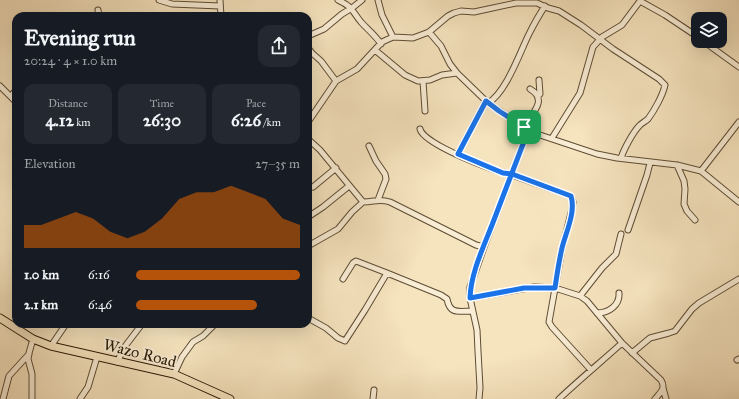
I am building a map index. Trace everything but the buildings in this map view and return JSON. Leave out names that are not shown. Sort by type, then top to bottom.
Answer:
[{"type":"main road","name":"Wazo Road","points":[[1,322],[12,328]]},
{"type":"main road","name":"Wazo Road","points":[[13,328],[51,346],[174,374],[230,399]]},
{"type":"street","points":[[159,0],[172,4],[220,6]]},
{"type":"street","points":[[220,0],[221,12]]},
{"type":"street","points":[[338,0],[352,8],[361,22],[374,34],[381,44]]},
{"type":"street","points":[[312,34],[324,29],[362,0]]},
{"type":"street","points":[[378,0],[382,15],[393,37]]},
{"type":"street","points":[[552,138],[580,93],[591,50],[600,39],[622,24],[641,0],[691,32]]},
{"type":"street","points":[[312,116],[336,81],[356,69],[381,44],[393,37],[413,38],[429,32],[448,16],[454,13],[474,12],[516,3],[538,3],[559,11],[581,25],[659,79],[664,85],[663,93],[647,119],[636,130],[621,158]]},
{"type":"street","points":[[458,154],[487,102],[494,98],[511,72],[530,32],[545,6]]},
{"type":"street","points":[[429,32],[441,46],[450,64],[457,73],[487,102],[526,129],[597,154],[650,163],[677,165],[701,171],[739,202]]},
{"type":"street","points":[[713,48],[739,67]]},
{"type":"street","points":[[375,50],[405,75],[418,81],[457,73]]},
{"type":"street","points":[[312,53],[321,61],[336,81]]},
{"type":"street","points":[[479,399],[480,388],[477,330],[472,311],[470,287],[512,174],[526,129],[538,105],[538,96],[540,94],[538,80]]},
{"type":"street","points":[[423,81],[425,111]]},
{"type":"street","points":[[0,86],[11,96]]},
{"type":"street","points":[[530,89],[538,96]]},
{"type":"street","points":[[701,171],[739,122]]},
{"type":"street","points":[[420,129],[421,133],[425,137],[441,147],[503,173],[512,174],[571,196],[573,202],[572,209],[562,249],[549,322],[591,370]]},
{"type":"street","points":[[312,143],[336,168],[363,202],[371,203],[380,199],[390,202],[476,245],[484,246]]},
{"type":"street","points":[[369,146],[376,161],[385,174],[386,179],[378,200]]},
{"type":"street","points":[[628,230],[650,163]]},
{"type":"street","points":[[677,165],[684,181],[684,204],[695,220]]},
{"type":"street","points":[[312,187],[336,168]]},
{"type":"street","points":[[312,214],[349,186]]},
{"type":"street","points":[[312,244],[338,229],[352,212],[363,202]]},
{"type":"street","points":[[580,296],[602,268],[616,254],[621,234]]},
{"type":"street","points":[[343,279],[353,263],[356,261],[441,295],[447,299],[448,307],[450,309],[458,311],[472,311]]},
{"type":"street","points":[[312,320],[344,341],[362,315],[387,273]]},
{"type":"street","points":[[632,353],[650,338],[675,331],[692,309],[699,303],[739,279]]},
{"type":"street","points":[[470,298],[524,288],[555,288],[580,296],[587,301],[622,343],[661,380],[664,384],[663,388],[666,399]]},
{"type":"street","points":[[597,313],[605,313],[609,310],[618,301],[619,293]]},
{"type":"street","points":[[51,346],[63,328]]},
{"type":"street","points":[[117,362],[126,345],[139,328]]},
{"type":"street","points":[[174,374],[182,357],[192,344],[212,328]]},
{"type":"street","points":[[32,399],[32,374],[29,363],[29,354],[34,339]]},
{"type":"street","points":[[559,399],[570,387],[622,343]]},
{"type":"street","points":[[2,399],[9,376],[29,354]]},
{"type":"street","points":[[80,399],[88,387],[97,357]]},
{"type":"street","points":[[655,399],[663,388]]},
{"type":"street","points":[[373,399],[374,390]]},
{"type":"route","points":[[524,127],[486,101],[458,154],[503,173],[512,174],[571,196],[573,202],[572,209],[562,249],[555,288],[524,288],[470,298],[470,287],[484,246],[512,174],[528,131],[524,127]]}]
